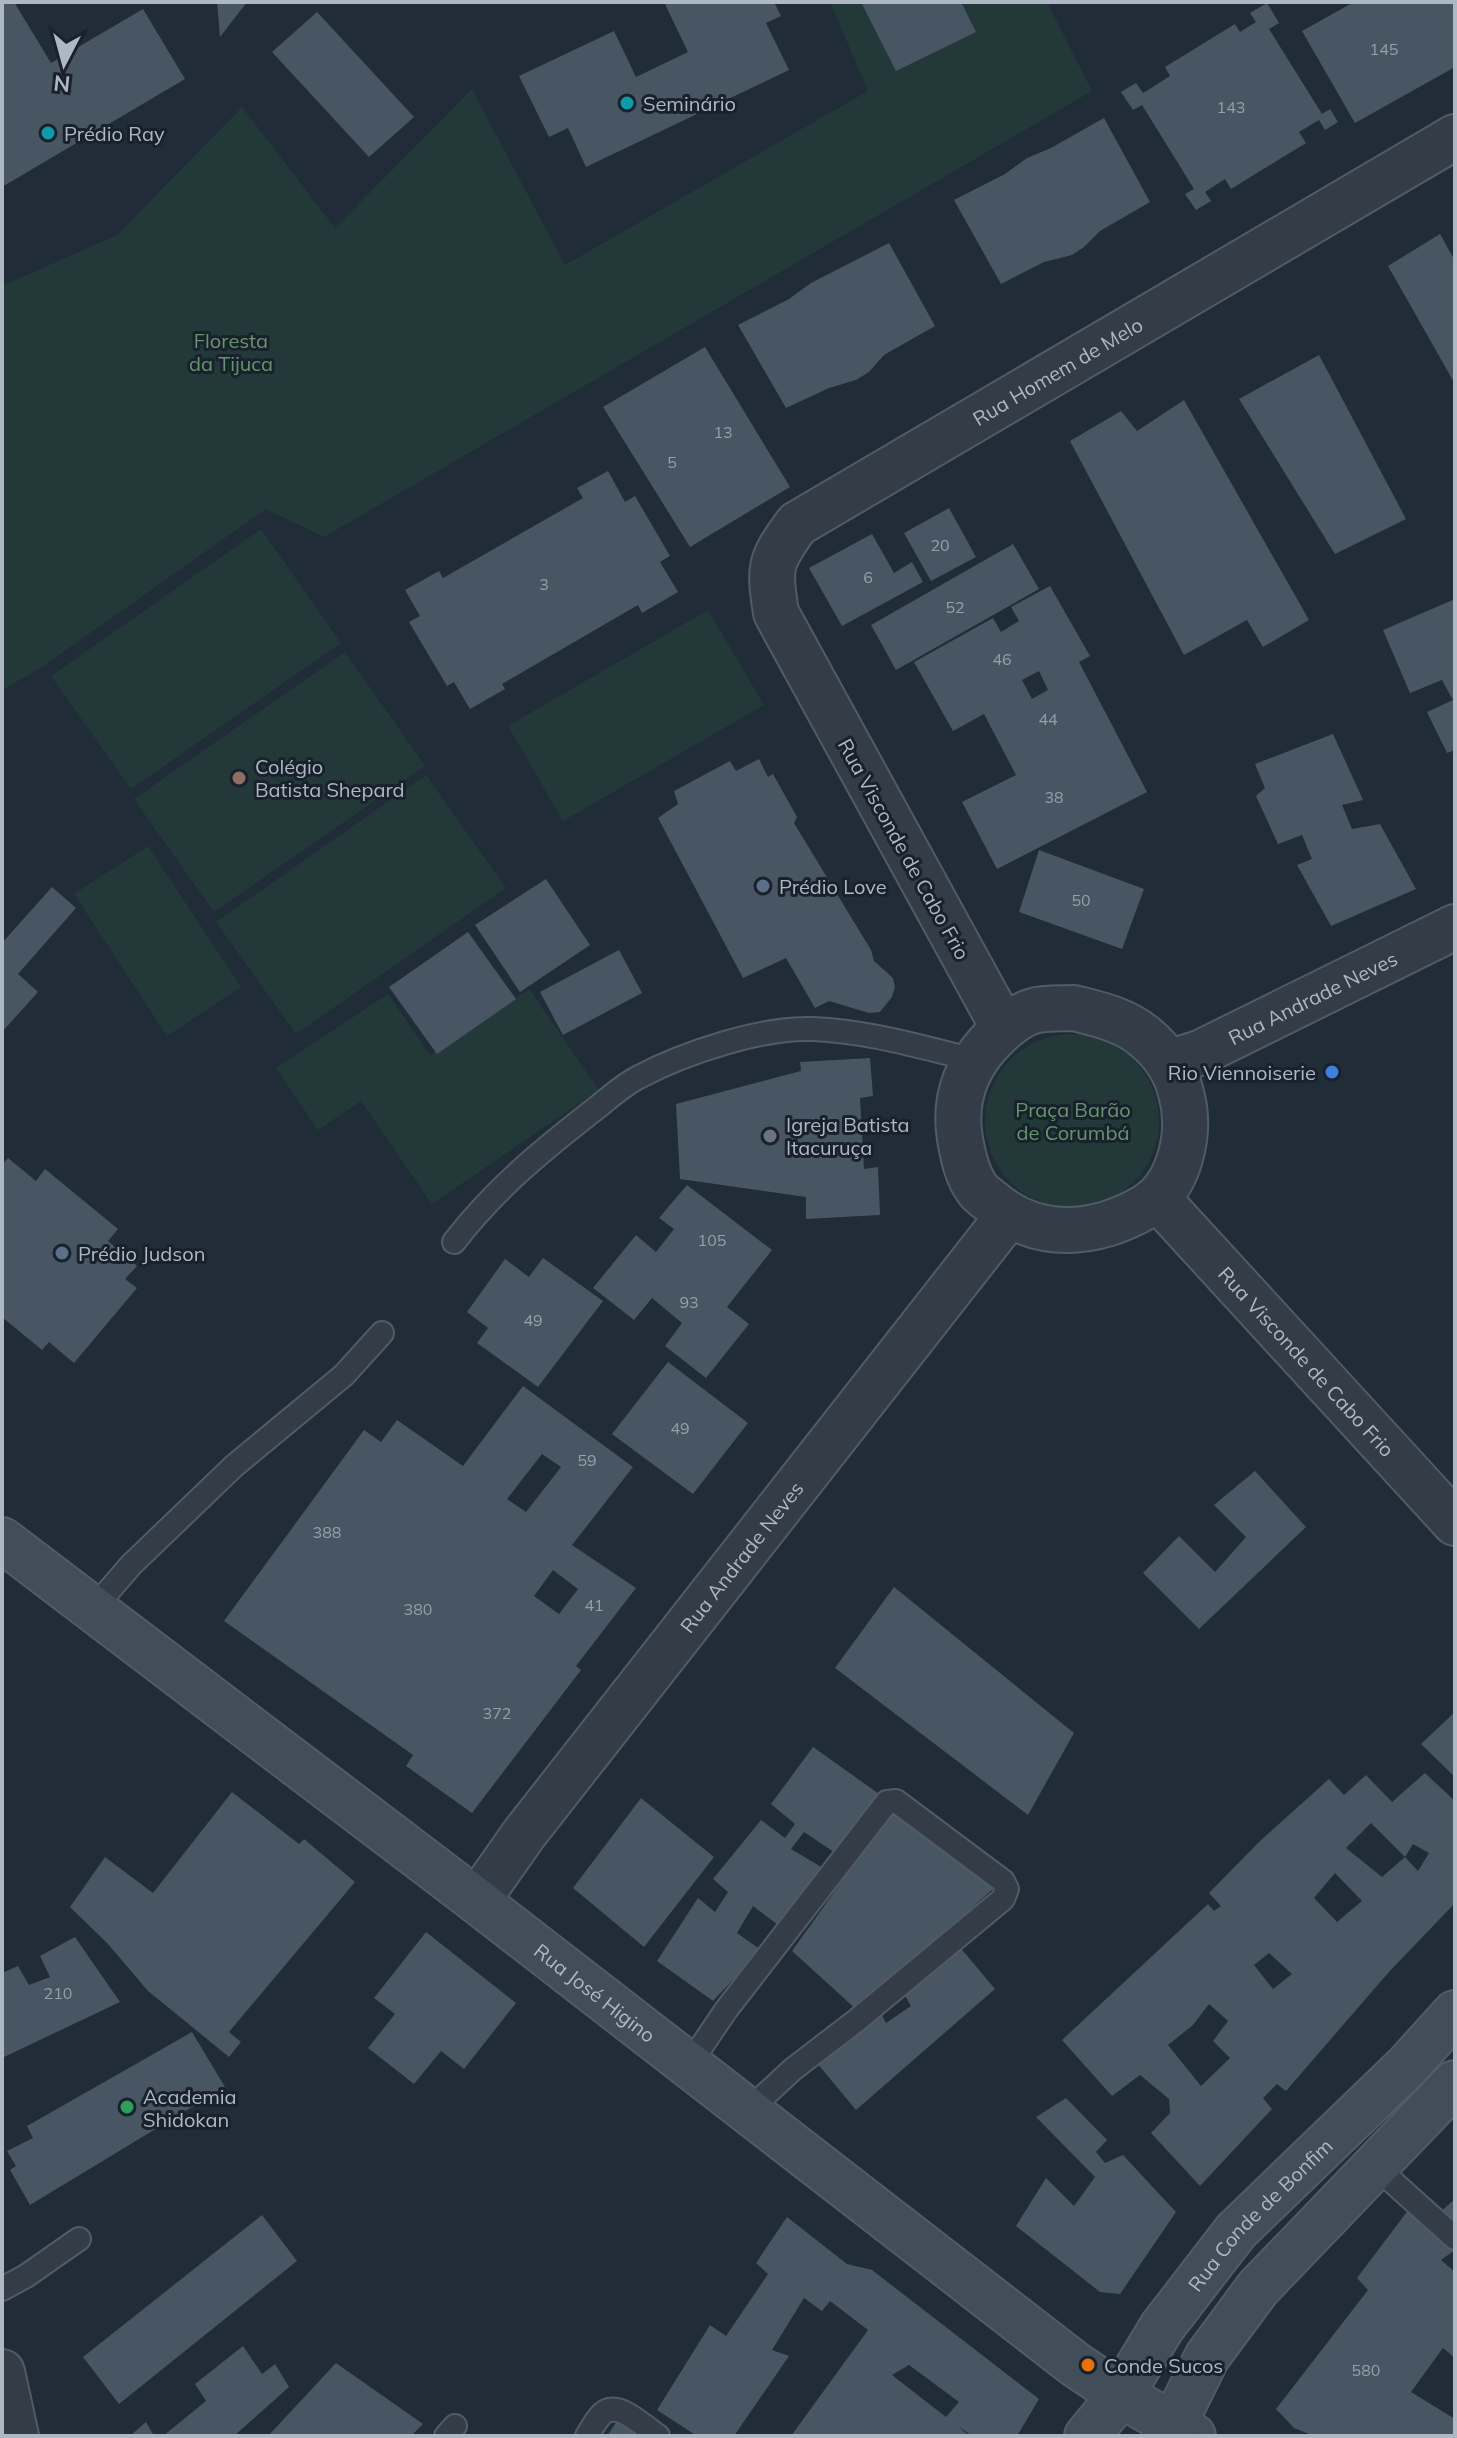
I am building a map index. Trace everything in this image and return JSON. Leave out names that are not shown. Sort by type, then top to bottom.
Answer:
[{"type":"street","name":"Rua Homem de Melo","points":[[805,670],[776,613],[771,582],[775,554],[797,524],[1455,137]]},
{"type":"street","name":"Rua Visconde de Cabo Frio","points":[[805,670],[1003,1027]]},
{"type":"street","name":"Rua Andrade Neves","points":[[1169,1063],[1202,1052],[1455,927]]},
{"type":"street","points":[[1074,1008],[1109,1017],[1145,1037],[1169,1063],[1182,1094],[1185,1128],[1177,1169],[1158,1199],[1123,1220],[1083,1230],[1045,1229],[1008,1216],[978,1191],[964,1161],[958,1123],[961,1091],[974,1060],[1003,1027],[1035,1010],[1074,1008]]},
{"type":"street","name":"Rua Visconde de Cabo Frio","points":[[1158,1199],[1455,1523]]},
{"type":"street","name":"Rua Andrade Neves","points":[[477,1901],[524,1834],[1008,1216]]},
{"type":"street","name":"Rua José Higino","points":[[2,1540],[477,1901],[1067,2358],[1177,2433]]},
{"type":"street","name":"Rua Conde de Bonfim","points":[[1087,2436],[1121,2395],[1162,2327],[1236,2231],[1407,2066],[1455,2013]]},
{"type":"street","points":[[1177,2433],[1207,2357],[1258,2288],[1455,2083]]},
{"type":"street","points":[[2,2372],[16,2436]]},
{"type":"lane","points":[[454,1242],[475,1215],[545,1147],[637,1077],[682,1058],[729,1042],[777,1031],[811,1029],[848,1032],[974,1060]]},
{"type":"lane","points":[[93,1609],[131,1565],[234,1466],[344,1375],[382,1333]]},
{"type":"lane","points":[[689,2065],[726,2010],[887,1802],[896,1801],[1003,1881],[1007,1889],[1003,1899],[792,2070],[748,2111]]},
{"type":"lane","points":[[1375,2166],[1455,2238]]},
{"type":"lane","points":[[2,2289],[79,2239]]},
{"type":"lane","points":[[587,2436],[601,2415],[609,2409],[620,2410],[658,2436]]},
{"type":"green space","name":"Floresta da Tijuca","points":[[830,2],[1047,2],[1092,91],[324,537],[266,509],[39,669],[2,690],[2,286],[117,235],[242,107],[335,228],[472,89],[565,265],[868,91]]},
{"type":"green space","points":[[261,529],[341,643],[131,789],[51,676]]},
{"type":"green space","points":[[708,610],[764,705],[563,821],[508,726]]},
{"type":"green space","points":[[345,652],[425,766],[214,912],[134,799]]},
{"type":"green space","points":[[426,775],[506,888],[296,1034],[216,922]]},
{"type":"green space","points":[[148,846],[241,987],[167,1036],[74,894]]},
{"type":"green space","points":[[529,989],[599,1090],[432,1204],[361,1101],[318,1130],[276,1068],[388,994],[430,1055]]},
{"type":"green space","name":"Praça Barão de Corumbá","points":[[1072,1034],[1105,1040],[1134,1059],[1153,1088],[1159,1121],[1153,1154],[1134,1183],[1105,1202],[1072,1208],[1039,1202],[1010,1183],[991,1154],[985,1121],[991,1088],[1010,1059],[1039,1040]]},
{"type":"building","name":"Prédio Ray","points":[[2,2],[14,2],[51,63],[143,9],[185,79],[2,187]]},
{"type":"building","points":[[217,2],[247,2],[220,37]]},
{"type":"building","name":"Seminário","points":[[664,2],[774,2],[781,16],[766,23],[789,70],[586,167],[568,128],[549,137],[519,76],[614,31],[636,77],[688,52]]},
{"type":"building","points":[[861,2],[961,2],[976,32],[896,71]]},
{"type":"building","points":[[1354,2],[1455,2],[1455,67],[1355,123],[1302,31]]},
{"type":"building","points":[[1267,3],[1279,23],[1269,29],[1322,114],[1330,109],[1338,122],[1325,130],[1319,120],[1299,132],[1306,143],[1231,189],[1225,179],[1205,192],[1211,201],[1196,210],[1185,194],[1194,189],[1142,105],[1133,110],[1121,92],[1136,83],[1143,93],[1170,76],[1165,67],[1235,24],[1240,32],[1256,22],[1250,13]]},
{"type":"building","points":[[317,12],[414,117],[369,157],[272,52]]},
{"type":"building","points":[[1104,118],[1150,202],[1100,231],[1072,255],[1044,262],[1001,284],[954,200]]},
{"type":"building","points":[[1440,234],[1455,261],[1455,384],[1388,266]]},
{"type":"building","points":[[889,243],[935,326],[884,355],[869,372],[856,380],[829,388],[786,408],[738,325]]},
{"type":"building","points":[[705,347],[790,487],[690,547],[603,407]]},
{"type":"building","points":[[1319,355],[1406,519],[1335,554],[1239,399]]},
{"type":"building","points":[[1184,400],[1309,620],[1263,647],[1247,620],[1184,655],[1070,441],[1121,411],[1137,431]]},
{"type":"building","points":[[608,471],[625,502],[635,496],[670,556],[660,562],[678,592],[642,613],[638,605],[502,684],[505,689],[470,709],[454,682],[447,686],[409,622],[420,616],[405,590],[439,571],[443,578],[583,498],[577,488]]},
{"type":"building","points":[[949,508],[976,557],[931,581],[904,533]]},
{"type":"building","points":[[872,534],[894,573],[912,562],[923,582],[842,626],[809,568]]},
{"type":"building","points":[[1013,544],[1039,589],[896,670],[871,625]]},
{"type":"building","points":[[1050,586],[1090,656],[1079,662],[1147,792],[997,869],[962,802],[1016,775],[984,714],[953,731],[914,662],[993,618],[1001,632],[1019,621],[1011,607]],"holes":[[[1039,671],[1048,690],[1032,699],[1022,680]]]},
{"type":"building","points":[[1455,599],[1455,750],[1447,753],[1427,712],[1453,700],[1442,680],[1410,693],[1383,630]]},
{"type":"building","points":[[1333,734],[1363,800],[1342,805],[1352,829],[1380,824],[1416,889],[1331,926],[1297,865],[1312,859],[1302,835],[1278,844],[1256,796],[1265,788],[1255,764]]},
{"type":"building","name":"Prédio Love","points":[[759,759],[768,777],[773,774],[797,817],[794,823],[871,950],[874,961],[893,978],[895,987],[892,997],[880,1012],[869,1013],[829,1001],[815,1008],[786,958],[743,978],[658,818],[678,804],[674,791],[730,761],[736,771]]},
{"type":"building","points":[[1039,850],[1144,889],[1122,949],[1019,912]]},
{"type":"building","points":[[546,879],[590,945],[520,992],[475,925]]},
{"type":"building","points":[[52,887],[76,908],[18,974],[38,992],[2,1032],[2,943]]},
{"type":"building","points":[[468,932],[516,999],[437,1054],[389,987]]},
{"type":"building","points":[[619,950],[642,993],[563,1035],[540,992]]},
{"type":"building","name":"Igreja Batista Itacuruça","points":[[870,1058],[873,1096],[860,1098],[864,1169],[878,1167],[880,1215],[806,1219],[806,1197],[680,1179],[676,1104],[801,1071],[800,1062]]},
{"type":"building","name":"Prédio Judson","points":[[8,1158],[36,1181],[45,1169],[118,1229],[108,1241],[137,1266],[125,1279],[137,1288],[74,1363],[49,1342],[42,1350],[2,1317],[2,1165]]},
{"type":"building","points":[[687,1185],[772,1250],[727,1307],[749,1324],[706,1378],[665,1346],[682,1323],[652,1298],[634,1320],[593,1288],[636,1235],[656,1252],[674,1229],[659,1218]]},
{"type":"building","points":[[543,1258],[603,1301],[538,1387],[477,1343],[488,1328],[467,1312],[505,1259],[529,1277]]},
{"type":"building","points":[[668,1362],[748,1423],[693,1494],[612,1434]]},
{"type":"building","points":[[523,1386],[633,1467],[572,1545],[636,1588],[576,1666],[581,1670],[472,1813],[406,1766],[413,1755],[224,1621],[364,1430],[381,1442],[397,1420],[463,1466]],"holes":[[[542,1454],[561,1467],[526,1512],[507,1499]],[[553,1570],[578,1589],[559,1614],[534,1596]]]},
{"type":"building","points":[[1255,1471],[1306,1527],[1199,1629],[1143,1573],[1179,1536],[1215,1572],[1246,1537],[1214,1505]]},
{"type":"building","points":[[894,1587],[1074,1733],[1028,1815],[835,1668]]},
{"type":"building","points":[[1455,1712],[1455,1777],[1421,1744]]},
{"type":"building","points":[[813,1747],[882,1796],[834,1852],[804,1832],[791,1849],[823,1868],[778,1925],[753,1906],[737,1933],[761,1950],[713,2001],[657,1961],[698,1898],[715,1912],[728,1892],[713,1879],[761,1820],[785,1838],[795,1824],[771,1804]]},
{"type":"building","points":[[1425,1773],[1455,1801],[1455,1903],[1388,1973],[1286,2091],[1277,2084],[1263,2098],[1272,2109],[1200,2186],[1151,2133],[1170,2113],[1169,2099],[1140,2075],[1112,2096],[1062,2040],[1208,1904],[1214,1911],[1221,1906],[1209,1893],[1259,1842],[1329,1779],[1344,1795],[1366,1775],[1392,1802]],"holes":[[[1371,1823],[1405,1857],[1382,1877],[1346,1848]],[[1413,1844],[1429,1853],[1418,1871],[1405,1857]],[[1335,1873],[1362,1901],[1337,1922],[1314,1898]],[[1269,1953],[1292,1974],[1273,1989],[1254,1965]],[[1209,2004],[1228,2021],[1213,2041],[1230,2058],[1201,2086],[1168,2045],[1193,2025]]]},
{"type":"building","points":[[232,1792],[299,1844],[304,1839],[355,1882],[229,2032],[241,2042],[229,2057],[148,1991],[108,1944],[70,1907],[105,1857],[153,1893]]},
{"type":"building","points":[[641,1798],[714,1857],[644,1947],[573,1888]]},
{"type":"building","points":[[895,1807],[994,1888],[858,2011],[792,1951]]},
{"type":"building","points":[[426,1932],[516,2003],[464,2069],[441,2051],[414,2084],[368,2048],[395,2014],[374,1998]]},
{"type":"building","points":[[75,1937],[120,2002],[2,2058],[2,1973],[18,1966],[29,1985],[50,1977],[40,1956]]},
{"type":"building","points":[[958,1945],[995,1989],[856,2110],[816,2062],[880,2011],[886,2023],[911,2006],[904,1994]]},
{"type":"building","name":"Academia Shidokan","points":[[192,2032],[225,2087],[30,2205],[10,2170],[16,2166],[7,2151],[33,2138],[27,2126]]},
{"type":"building","points":[[1066,2098],[1107,2140],[1096,2152],[1105,2163],[1123,2155],[1176,2212],[1120,2294],[1100,2292],[1016,2226],[1046,2178],[1074,2206],[1095,2177],[1036,2117]]},
{"type":"building","points":[[1455,2199],[1455,2227],[1439,2213]]},
{"type":"building","points":[[1409,2209],[1455,2247],[1441,2260],[1455,2272],[1455,2358],[1443,2348],[1411,2392],[1455,2419],[1455,2436],[1314,2436],[1294,2428],[1276,2409],[1368,2290],[1357,2278]]},
{"type":"building","points":[[262,2215],[297,2261],[119,2404],[83,2357]]},
{"type":"building","points":[[787,2217],[847,2264],[872,2270],[1039,2399],[1017,2436],[972,2436],[958,2426],[969,2436],[791,2436],[868,2330],[830,2301],[822,2311],[804,2298],[772,2350],[789,2356],[734,2436],[697,2436],[657,2410],[710,2325],[726,2336],[768,2274],[756,2263]],"holes":[[[909,2365],[959,2402],[946,2417],[892,2375]]]},
{"type":"building","points":[[243,2346],[262,2374],[275,2364],[289,2387],[234,2436],[163,2436],[206,2401],[195,2384]]},
{"type":"building","points":[[336,2363],[423,2424],[411,2436],[268,2436]]},
{"type":"building","points":[[617,2421],[638,2436],[607,2436]]},
{"type":"building","points":[[146,2422],[154,2436],[130,2436]]},
{"type":"place","name":"Seminário","points":[[627,103]]},
{"type":"place","name":"Prédio Ray","points":[[48,133]]},
{"type":"place","name":"Colégio Batista Shepard","points":[[239,778]]},
{"type":"place","name":"Prédio Love","points":[[763,886]]},
{"type":"place","name":"Rio Viennoiserie","points":[[1332,1072]]},
{"type":"place","name":"Igreja Batista Itacuruça","points":[[770,1136]]},
{"type":"place","name":"Prédio Judson","points":[[62,1253]]},
{"type":"place","name":"Academia Shidokan","points":[[127,2107]]},
{"type":"place","name":"Conde Sucos","points":[[1088,2365]]}]
